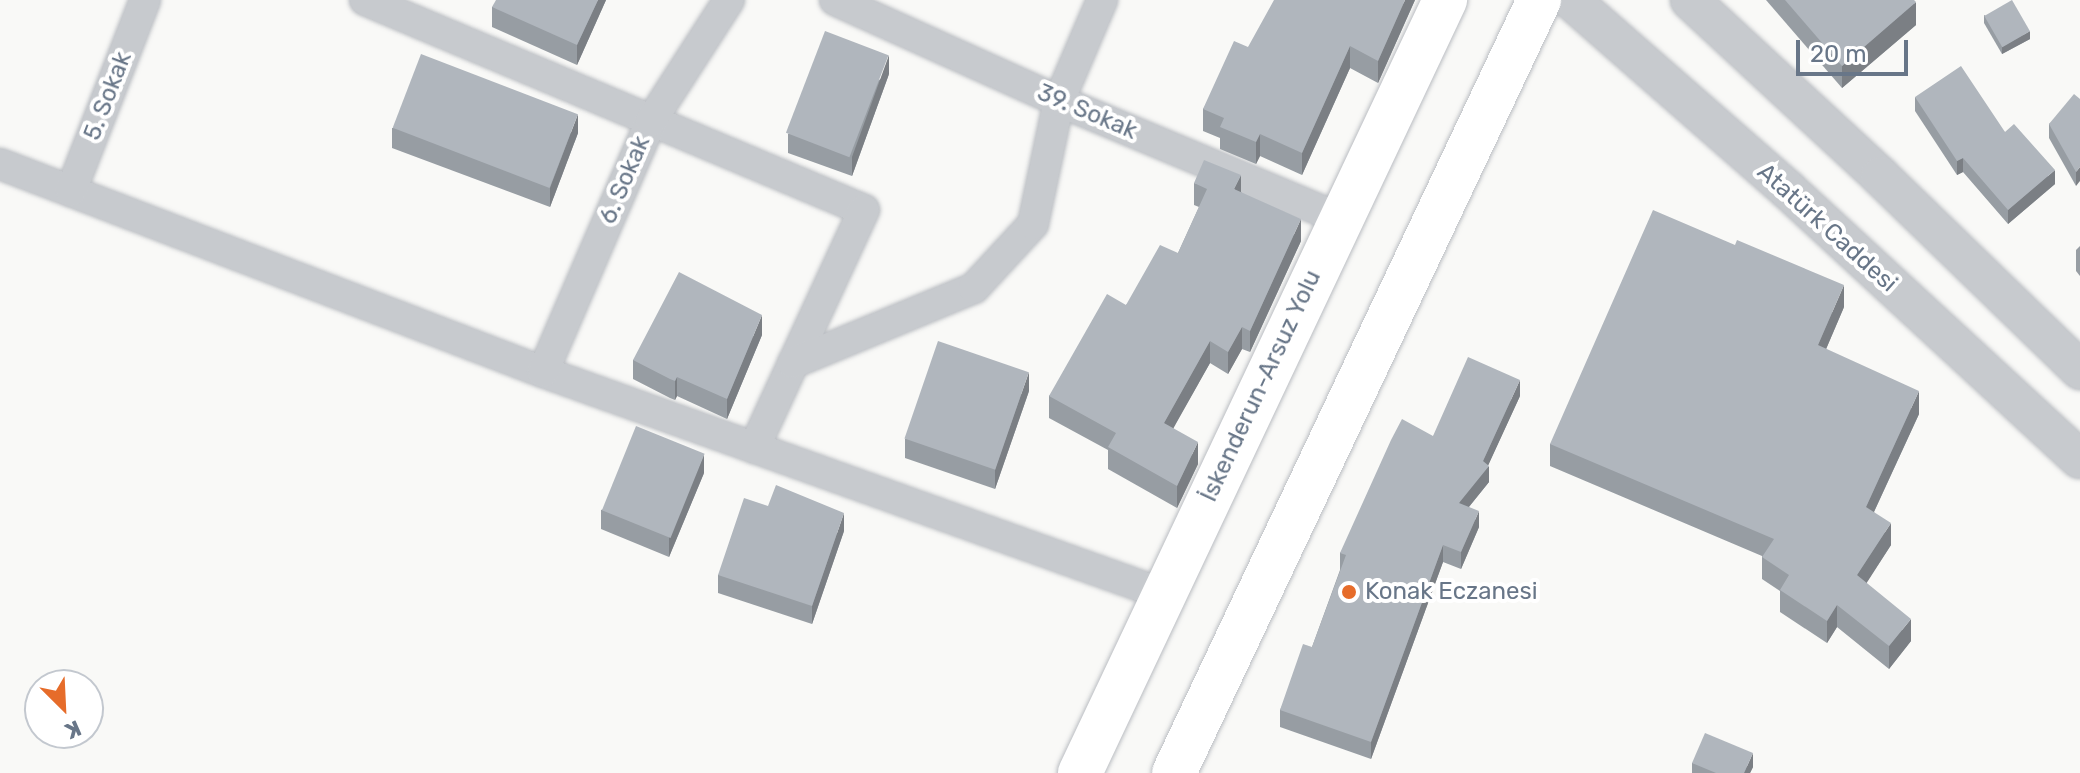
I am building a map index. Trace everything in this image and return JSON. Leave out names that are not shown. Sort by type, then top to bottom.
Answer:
[{"type":"main road","name":"İskenderun-Arsuz Yolu","points":[[1080,773],[1445,0]]},
{"type":"main road","points":[[1174,773],[1539,0]]},
{"type":"street","name":"5. Sokak","points":[[71,191],[145,0]]},
{"type":"street","points":[[365,0],[864,210],[754,448]]},
{"type":"street","name":"6. Sokak","points":[[543,372],[651,121],[729,0]]},
{"type":"street","name":"39. Sokak","points":[[835,0],[1059,101],[1341,219]]},
{"type":"street","points":[[793,363],[974,288],[1033,224],[1059,101],[1102,0]]},
{"type":"street","name":"Atatürk Caddesi","points":[[1571,0],[1787,189],[2080,459]]},
{"type":"street","points":[[1690,0],[1880,176],[2080,370]]},
{"type":"street","points":[[0,164],[543,372],[1163,594]]},
{"type":"building","points":[[496,0],[598,0],[577,45],[492,7]]},
{"type":"building","points":[[1274,0],[1405,0],[1378,61],[1350,46],[1302,153],[1260,134],[1256,142],[1220,127],[1224,118],[1203,109],[1234,41],[1248,47]]},
{"type":"building","points":[[1785,0],[1914,0],[1916,2],[1842,66]]},
{"type":"building","points":[[2012,0],[2030,31],[2002,47],[1984,16]]},
{"type":"building","points":[[825,31],[888,55],[849,157],[786,133]]},
{"type":"building","points":[[421,54],[578,114],[550,188],[393,128]]},
{"type":"building","points":[[1961,66],[2005,132],[2014,124],[2055,170],[2008,210],[1963,158],[1957,161],[1915,97]]},
{"type":"building","points":[[2074,94],[2080,99],[2080,167],[2076,172],[2049,124]]},
{"type":"building","points":[[1204,160],[1241,175],[1234,189],[1301,219],[1250,331],[1242,327],[1228,352],[1210,341],[1164,423],[1198,442],[1177,486],[1108,447],[1116,433],[1049,396],[1107,294],[1126,305],[1160,245],[1178,253],[1207,189],[1194,183]]},
{"type":"building","points":[[1653,210],[1735,245],[1737,240],[1844,285],[1818,345],[1919,391],[1866,507],[1891,523],[1857,575],[1911,619],[1889,646],[1837,605],[1827,621],[1780,590],[1789,575],[1762,557],[1774,539],[1550,444]]},
{"type":"building","points":[[679,272],[762,315],[727,399],[677,377],[675,381],[670,379],[633,360]]},
{"type":"building","points":[[938,341],[1029,372],[995,470],[904,438]]},
{"type":"building","points":[[1468,357],[1520,380],[1483,461],[1489,466],[1459,503],[1479,511],[1461,552],[1443,545],[1371,742],[1280,710],[1303,644],[1312,647],[1346,555],[1340,553],[1402,419],[1433,436]]},
{"type":"building","points":[[636,426],[705,454],[671,538],[602,510]]},
{"type":"building","points":[[776,485],[844,513],[812,606],[718,575],[744,498],[768,506]]},
{"type":"building","points":[[1705,733],[1753,753],[1744,773],[1716,773],[1692,763]]},
{"type":"place","name":"Konak Eczanesi","points":[[1349,592]]}]
